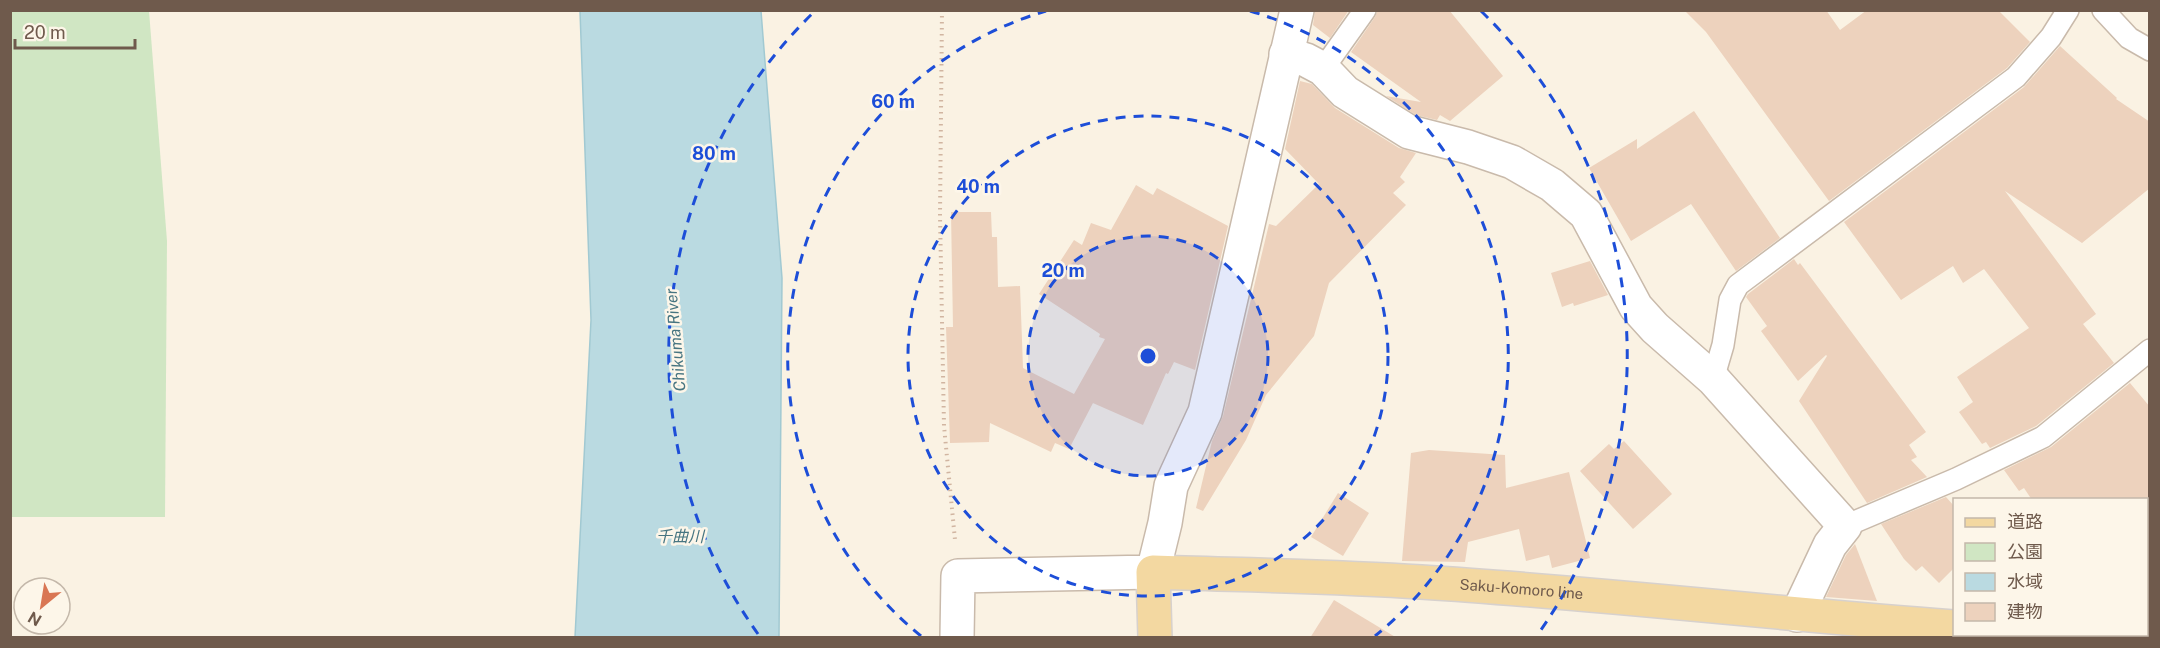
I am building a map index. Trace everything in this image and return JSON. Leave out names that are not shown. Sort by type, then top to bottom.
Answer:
[{"type":"main road","name":"Saku-Komoro line","points":[[1153,572],[1419,581],[1612,596],[1797,615],[1840,628],[1953,627]]},
{"type":"main road","points":[[1153,572],[1155,638]]},
{"type":"main road","points":[[2064,636],[2083,638]]},
{"type":"street","points":[[957,638],[958,576],[1153,572],[1171,486],[1205,412],[1297,10]]},
{"type":"street","points":[[1286,54],[1306,60],[1323,69],[1345,92],[1409,132],[1468,147],[1512,162],[1552,185],[1586,214],[1636,307],[1655,328],[1713,379],[1845,526],[1830,545],[1797,615]]},
{"type":"lane","points":[[1323,69],[1365,10]]},
{"type":"lane","points":[[1713,379],[1723,345],[1730,300],[1738,285],[2016,77],[2051,37],[2068,10]]},
{"type":"lane","points":[[2103,10],[2129,38],[2150,50]]},
{"type":"lane","points":[[1845,526],[1956,479],[2043,437],[2150,350]]},
{"type":"path","points":[[942,10],[940,215],[944,426],[958,576]]},
{"type":"green space","points":[[10,11],[149,11],[167,241],[165,517],[11,517]]},
{"type":"water","name":"千曲川","points":[[580,11],[761,11],[782,278],[779,637],[575,637],[591,320]]},
{"type":"building","points":[[1315,10],[1349,10],[1330,38],[1313,25]]},
{"type":"building","points":[[1378,10],[1449,10],[1503,76],[1450,121],[1440,115],[1437,120],[1416,115],[1386,96],[1421,102],[1351,52]]},
{"type":"building","points":[[1684,10],[1826,10],[1840,30],[1867,10],[1998,10],[2030,42],[2007,68],[1829,201],[1706,32]]},
{"type":"building","points":[[2060,46],[2116,99],[2150,122],[2150,188],[2082,243],[2005,191],[2096,314],[2083,324],[2114,363],[2036,426],[1990,448],[1986,442],[1982,444],[1959,412],[1973,402],[1957,377],[2029,328],[1984,269],[1963,283],[1953,266],[1901,300],[1844,222],[2024,87]]},
{"type":"building","points":[[1300,81],[1312,84],[1335,108],[1399,148],[1416,153],[1400,177],[1405,182],[1393,193],[1406,205],[1329,283],[1314,336],[1266,395],[1246,440],[1203,511],[1196,508],[1212,441],[1223,416],[1269,224],[1276,226],[1319,184],[1285,149]]},
{"type":"building","points":[[1694,111],[1780,238],[1736,271],[1691,204],[1631,241],[1589,168],[1637,139],[1637,149]]},
{"type":"building","points":[[1136,185],[1153,195],[1157,188],[1228,226],[1195,370],[1174,362],[1168,374],[1166,373],[1143,425],[1093,403],[1069,449],[1055,443],[1051,452],[990,423],[989,442],[950,443],[946,327],[953,327],[951,212],[991,212],[992,237],[997,237],[998,287],[1020,286],[1023,368],[1074,394],[1105,339],[1039,294],[1074,240],[1082,245],[1091,223],[1111,230]]},
{"type":"building","points":[[1794,259],[1798,265],[1800,263],[1926,432],[1909,445],[1917,457],[1911,460],[1927,477],[1867,503],[1799,401],[1827,356],[1798,381],[1761,331],[1767,326],[1746,297]]},
{"type":"building","points":[[1590,261],[1608,295],[1574,306],[1573,303],[1562,307],[1551,273]]},
{"type":"building","points":[[2130,383],[2150,407],[2150,500],[2148,498],[2031,498],[2024,488],[2019,491],[2004,470],[2051,447]]},
{"type":"building","points":[[1624,441],[1672,494],[1633,529],[1580,471],[1609,444],[1614,449]]},
{"type":"building","points":[[1429,450],[1505,455],[1506,488],[1569,472],[1590,558],[1552,568],[1549,555],[1526,561],[1519,529],[1468,542],[1465,562],[1402,561],[1411,453]]},
{"type":"building","points":[[1338,493],[1369,513],[1343,556],[1311,537]]},
{"type":"building","points":[[1946,497],[1953,505],[1953,569],[1939,583],[1922,566],[1916,571],[1904,559],[1881,524]]},
{"type":"building","points":[[1855,544],[1877,601],[1826,597],[1846,555]]},
{"type":"building","points":[[1334,600],[1397,638],[1310,638]]},
{"type":"water label","name":"Chikuma River","points":[[675,340]]}]
